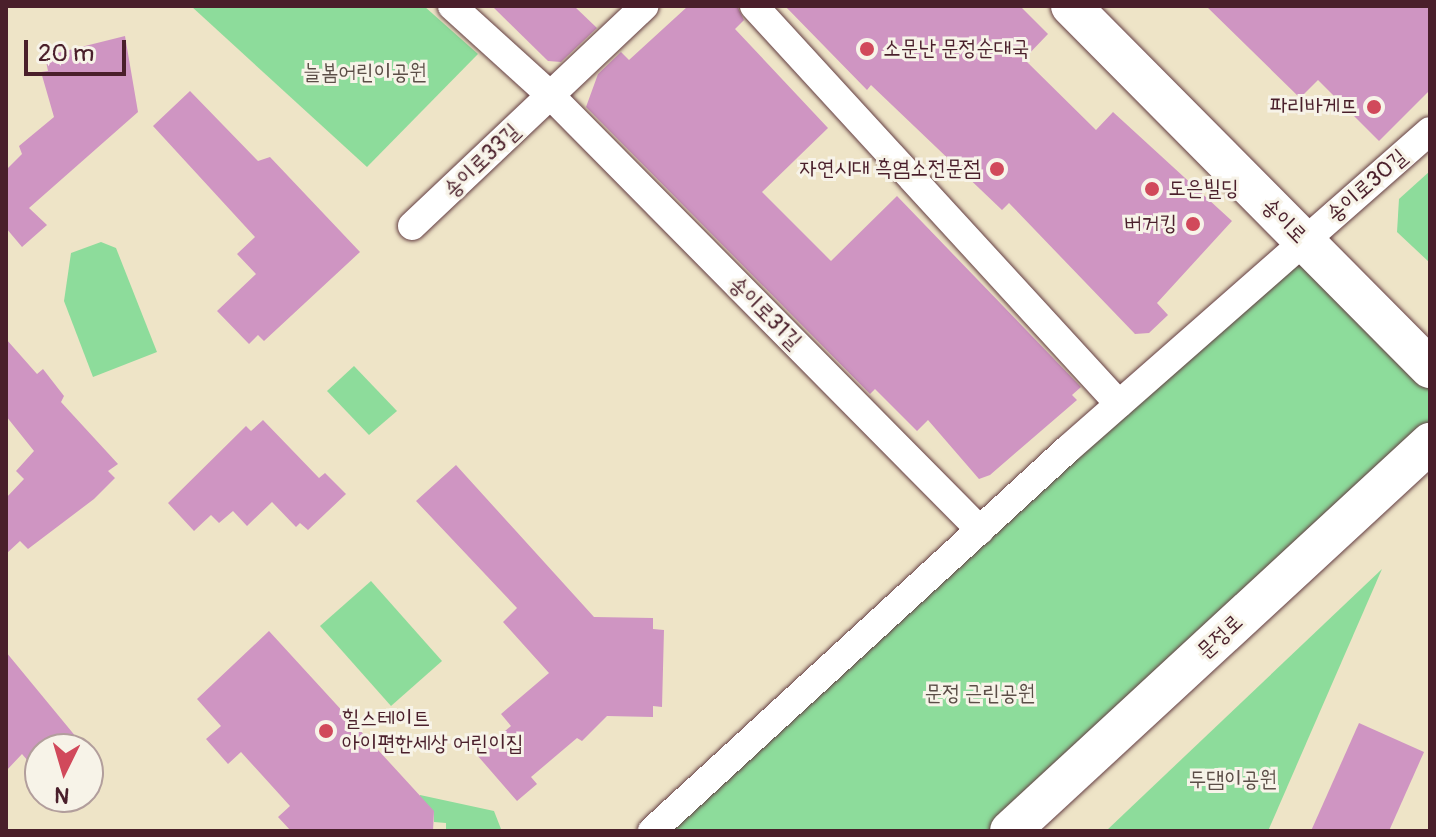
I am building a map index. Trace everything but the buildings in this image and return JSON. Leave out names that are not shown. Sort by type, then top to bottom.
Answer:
[{"type":"street","points":[[452,6],[550,95]]},
{"type":"street","name":"송이로33길","points":[[412,226],[645,6]]},
{"type":"street","points":[[754,6],[1119,404]]},
{"type":"street","name":"송이로","points":[[1071,6],[1430,368]]},
{"type":"street","name":"송이로31길","points":[[550,95],[980,530]]},
{"type":"street","name":"송이로30길","points":[[1304,241],[1430,131]]},
{"type":"street","points":[[652,831],[1119,404],[1304,241]]},
{"type":"street","name":"문정로","points":[[1010,831],[1430,443]]},
{"type":"green space","name":"늘봄어린이공원","points":[[191,6],[424,6],[478,54],[367,167]]},
{"type":"green space","points":[[1430,171],[1430,263],[1397,232],[1399,199]]},
{"type":"green space","name":"문정 근린공원","points":[[1304,241],[1430,368],[1430,443],[1010,831],[652,831]]},
{"type":"green space","points":[[101,242],[116,248],[157,352],[93,377],[64,301],[71,253]]},
{"type":"green space","points":[[354,366],[397,411],[369,435],[327,391]]},
{"type":"green space","name":"두댐이공원","points":[[1382,569],[1268,831],[1106,831]]},
{"type":"green space","points":[[371,581],[442,661],[391,706],[320,626]]},
{"type":"green space","points":[[420,795],[494,811],[501,829],[446,831],[446,823],[434,822],[434,811],[419,810]]},
{"type":"place","name":"소문난 문정순대국","points":[[867,49]]},
{"type":"place","name":"파리바게뜨","points":[[1374,107]]},
{"type":"place","name":"자연시대 흑염소전문점","points":[[997,169]]},
{"type":"place","name":"도은빌딩","points":[[1152,189]]},
{"type":"place","name":"버거킹","points":[[1193,224]]},
{"type":"place","name":"힐스테이트 아이편한세상 어린이집","points":[[326,731]]}]
